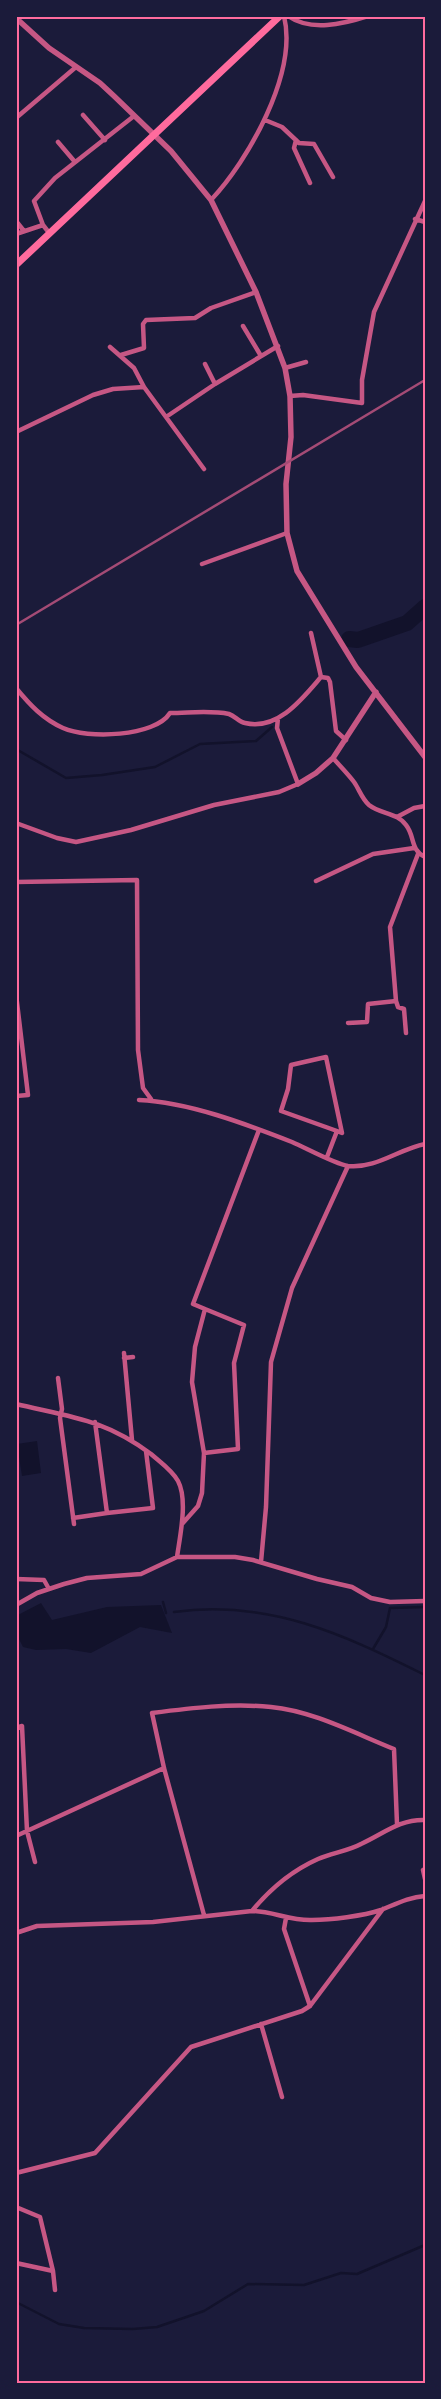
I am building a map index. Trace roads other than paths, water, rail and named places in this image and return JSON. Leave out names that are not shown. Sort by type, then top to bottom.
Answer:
[{"type":"main road","points":[[16,265],[280,16]]},
{"type":"street","points":[[211,200],[240,164],[265,120],[279,81],[286,45],[284,16]]},
{"type":"street","points":[[288,16],[298,23],[316,26],[368,16]]},
{"type":"street","points":[[16,18],[49,48],[100,84],[155,135],[191,174],[211,200],[256,292],[285,368],[290,396],[291,437],[286,484],[287,533],[296,571],[352,660],[425,757]]},
{"type":"street","points":[[16,118],[76,67]]},
{"type":"street","points":[[83,115],[105,140]]},
{"type":"street","points":[[50,234],[43,225],[34,201],[55,178],[134,116]]},
{"type":"street","points":[[265,120],[282,127],[299,143],[314,144],[333,177]]},
{"type":"street","points":[[296,140],[294,148],[310,183]]},
{"type":"street","points":[[58,142],[75,162]]},
{"type":"street","points":[[290,396],[303,395],[362,402],[362,380],[374,312],[415,219],[425,201]]},
{"type":"street","points":[[415,219],[425,222]]},
{"type":"street","points":[[16,221],[24,231]]},
{"type":"street","points":[[16,234],[43,225]]},
{"type":"street","points":[[121,355],[144,348],[143,324],[146,320],[195,318],[211,308],[256,292]]},
{"type":"street","points":[[243,326],[261,356]]},
{"type":"street","points":[[166,417],[215,384],[278,346]]},
{"type":"street","points":[[110,347],[134,368],[144,387],[204,469]]},
{"type":"street","points":[[285,368],[306,362]]},
{"type":"street","points":[[205,364],[215,384]]},
{"type":"street","points":[[16,432],[94,395],[113,389],[144,387]]},
{"type":"street","points":[[202,564],[287,533]]},
{"type":"street","points":[[311,633],[321,677]]},
{"type":"street","points":[[321,677],[328,678],[330,682],[336,730],[347,740]]},
{"type":"street","points":[[16,688],[37,712],[65,729],[99,734],[144,729],[168,717],[170,713],[230,714],[244,723],[258,724],[278,718],[297,704],[321,677]]},
{"type":"street","points":[[16,823],[57,838],[76,842],[131,830],[214,805],[279,792],[298,784],[316,773],[333,758],[347,740],[376,692]]},
{"type":"street","points":[[278,718],[277,728],[298,784]]},
{"type":"street","points":[[333,758],[354,783],[367,804],[381,812],[398,818],[408,827],[414,848],[418,854],[425,857]]},
{"type":"street","points":[[398,818],[414,808],[425,806]]},
{"type":"street","points":[[316,881],[373,854],[414,848]]},
{"type":"street","points":[[406,1033],[404,1008],[398,1007],[396,1001],[390,927],[418,854]]},
{"type":"street","points":[[16,882],[137,880],[138,1050],[143,1088],[151,1099]]},
{"type":"street","points":[[16,994],[28,1094],[16,1096]]},
{"type":"street","points":[[348,1023],[367,1025],[368,1004],[396,1001]]},
{"type":"street","points":[[326,1057],[342,1133],[337,1131],[281,1111],[288,1089],[291,1065],[326,1057]]},
{"type":"street","points":[[139,1100],[151,1099],[259,1130],[348,1166],[372,1164],[425,1144]]},
{"type":"street","points":[[204,1453],[238,1449],[234,1363],[244,1325],[192,1304],[259,1130]]},
{"type":"street","points":[[327,1157],[337,1131]]},
{"type":"street","points":[[261,1562],[266,1508],[271,1362],[292,1288],[348,1166]]},
{"type":"street","points":[[182,1524],[198,1506],[202,1493],[204,1453],[192,1382],[193,1360],[205,1309]]},
{"type":"street","points":[[132,1440],[124,1355],[133,1357]]},
{"type":"street","points":[[58,1378],[60,1418],[74,1524]]},
{"type":"street","points":[[16,1404],[95,1422],[132,1440],[166,1466],[178,1482],[182,1524],[177,1557]]},
{"type":"street","points":[[95,1422],[107,1513]]},
{"type":"street","points":[[73,1518],[153,1508],[146,1451]]},
{"type":"street","points":[[16,1605],[49,1588],[87,1578],[141,1574],[177,1557],[235,1557],[261,1562],[317,1579],[352,1587],[371,1598],[390,1602],[425,1601]]},
{"type":"street","points":[[16,1580],[44,1580],[49,1588]]},
{"type":"street","points":[[204,1915],[164,1768],[152,1713],[246,1705],[272,1707],[302,1713],[394,1749],[397,1824]]},
{"type":"street","points":[[16,1728],[22,1726],[28,1831],[35,1862]]},
{"type":"street","points":[[16,1836],[164,1768]]},
{"type":"street","points":[[252,1910],[276,1886],[300,1868],[319,1859],[360,1845],[397,1824],[425,1820]]},
{"type":"street","points":[[425,1870],[423,1870],[425,1879]]},
{"type":"street","points":[[16,1934],[37,1926],[153,1922],[252,1910],[286,1918],[312,1920],[383,1909],[412,1897],[425,1896]]},
{"type":"street","points":[[16,2173],[95,2152],[191,2047],[302,2011],[310,2006],[383,1909]]},
{"type":"street","points":[[286,1918],[284,1929],[310,2006]]},
{"type":"street","points":[[260,2024],[282,2096]]},
{"type":"street","points":[[16,2207],[40,2218],[53,2271],[55,2290]]},
{"type":"street","points":[[16,2263],[53,2271]]},
{"type":"waterway","points":[[349,639],[358,640],[407,623],[425,607]]},
{"type":"waterway","points":[[16,749],[66,778],[102,775],[155,767],[200,744],[256,741],[272,727]]},
{"type":"waterway","points":[[163,1602],[166,1613]]},
{"type":"waterway","points":[[373,1649],[386,1627],[390,1608],[425,1607]]},
{"type":"waterway","points":[[174,1612],[208,1609],[273,1615],[304,1623],[334,1634],[425,1675]]},
{"type":"waterway","points":[[16,2302],[59,2324],[84,2328],[133,2329],[157,2327],[204,2311],[248,2284],[304,2285],[341,2273],[357,2274],[425,2245]]},
{"type":"railway","points":[[16,625],[425,380]]}]
